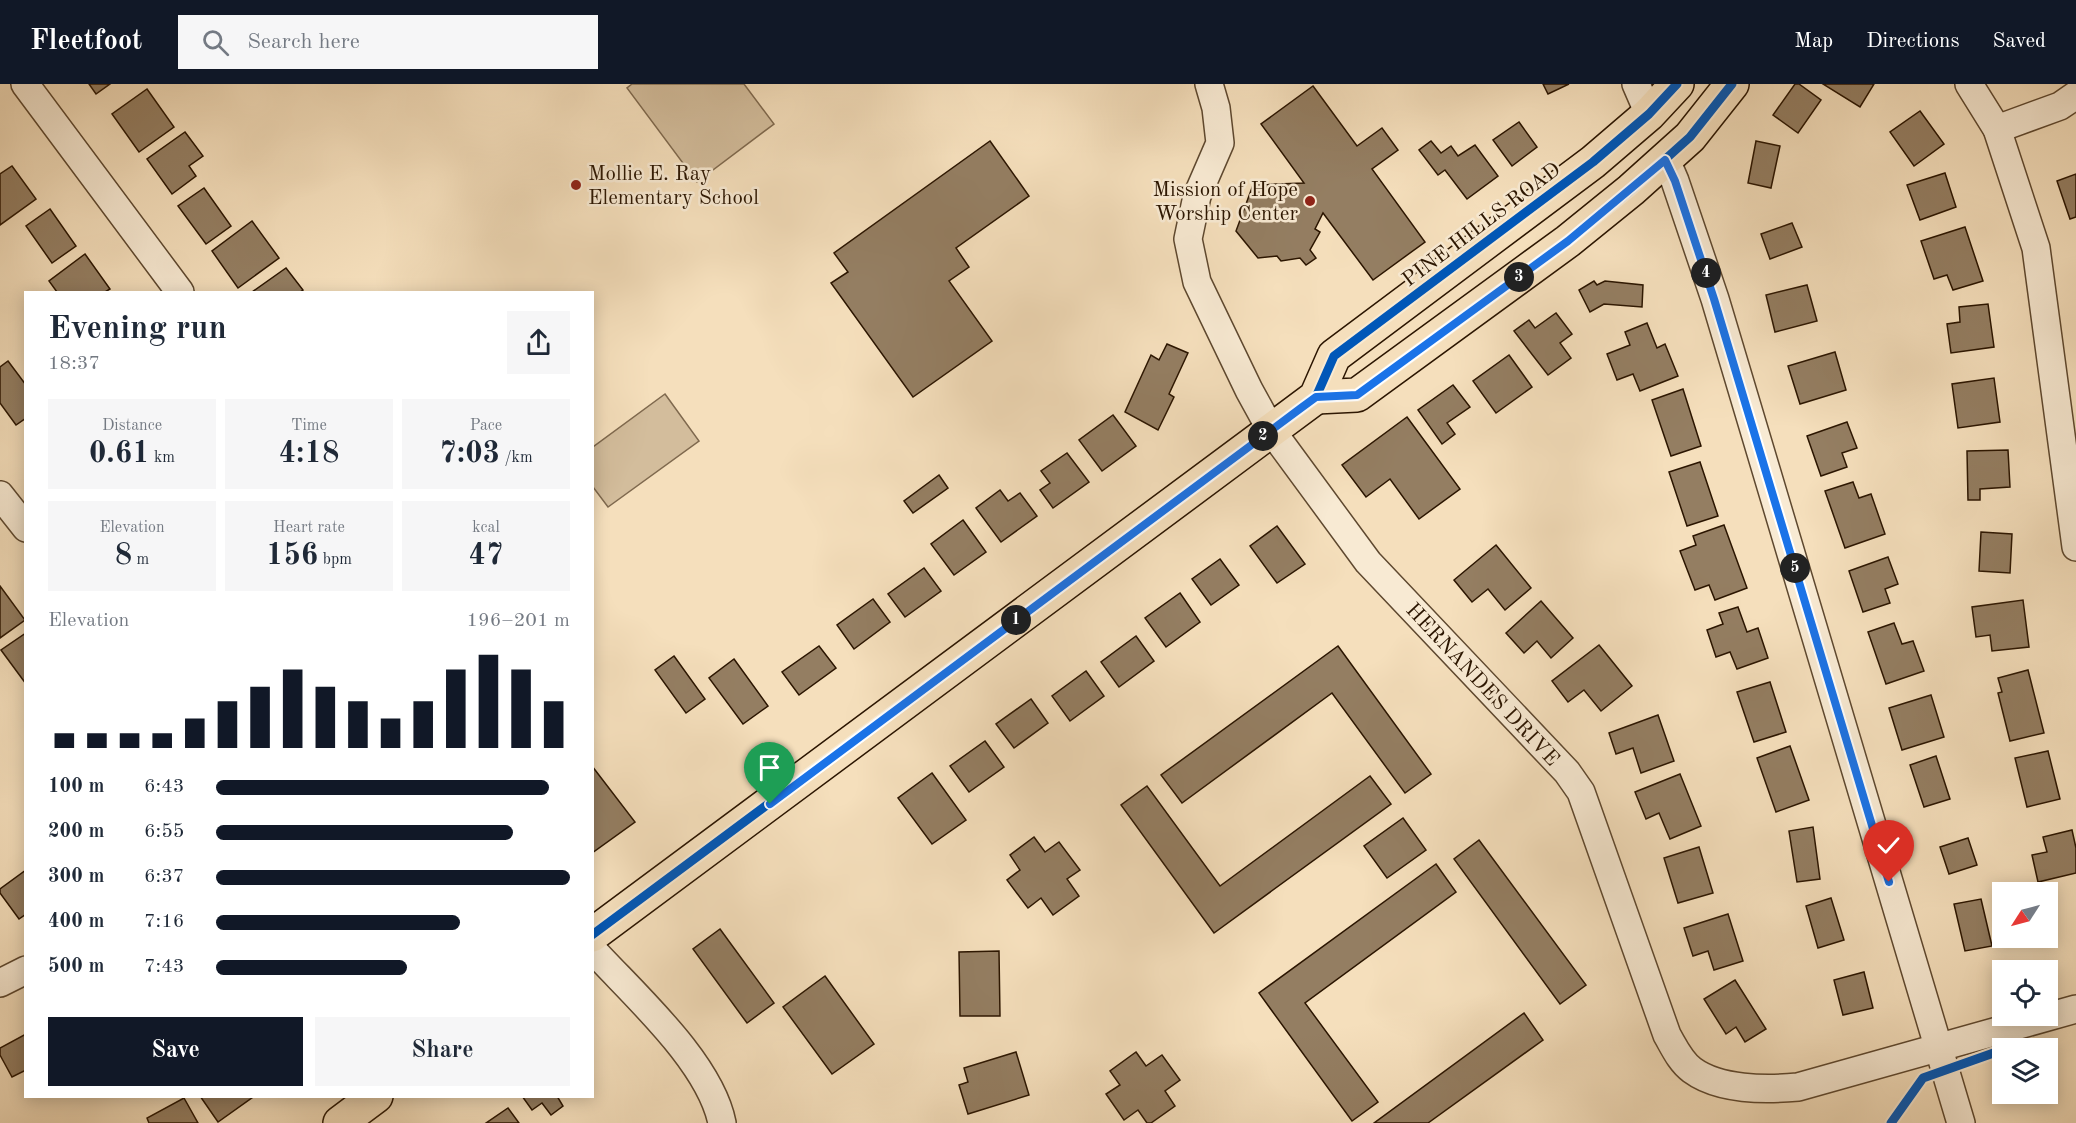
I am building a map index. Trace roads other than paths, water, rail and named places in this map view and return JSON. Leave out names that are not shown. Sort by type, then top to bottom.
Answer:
[{"type":"main road","name":"PINE HILLS ROAD","points":[[594,934],[1316,397],[1334,357],[1593,162],[1649,114],[1677,84]]},
{"type":"main road","points":[[1316,397],[1357,395],[1568,241],[1690,137],[1732,84]]},
{"type":"main road","points":[[340,1123],[373,1098]]},
{"type":"street","points":[[25,84],[179,291]]},
{"type":"street","name":"HERNANDES DRIVE","points":[[1209,84],[1216,108],[1220,143],[1197,196],[1188,239],[1197,282],[1271,430],[1368,562],[1567,772],[1581,792],[1667,1035],[1679,1055],[1692,1070],[1707,1078],[1735,1085],[1775,1089],[1798,1087],[2076,1009]]},
{"type":"street","points":[[1636,84],[1649,114]]},
{"type":"street","points":[[1969,84],[1997,129],[2019,190],[2036,248],[2076,547]]},
{"type":"street","points":[[1997,129],[2060,106],[2076,94]]},
{"type":"street","points":[[1665,160],[1675,181],[1714,299],[1961,1123]]},
{"type":"street","points":[[0,495],[24,525]]},
{"type":"street","points":[[594,951],[695,1063],[719,1109],[722,1123]]},
{"type":"street","points":[[0,983],[24,971]]},
{"type":"place","name":"Mollie E. Ray Elementary School","points":[[576,185]]},
{"type":"place","name":"Mission of Hope Worship Center","points":[[1310,201]]}]
